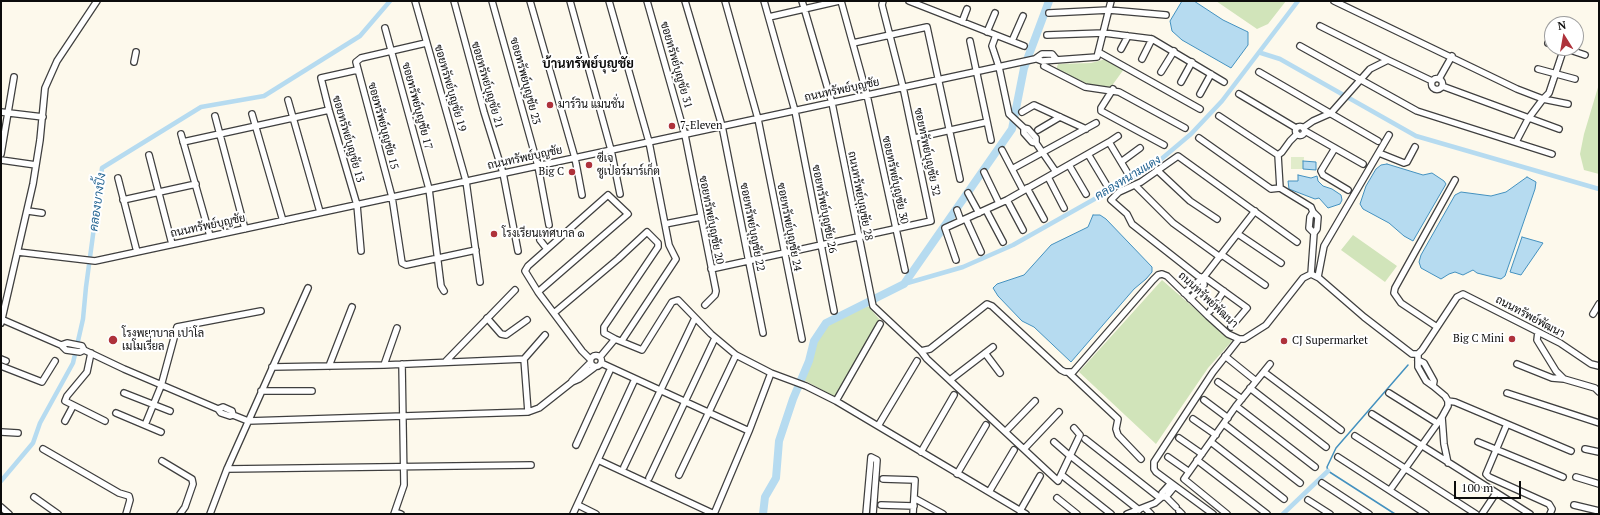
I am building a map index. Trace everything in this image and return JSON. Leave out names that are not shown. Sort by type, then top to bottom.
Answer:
[{"type":"street","points":[[97,1],[52,69],[45,88],[43,117],[28,211],[1,320],[65,346],[82,349],[161,386],[218,409],[221,413],[230,416],[233,415],[248,421],[528,412],[539,408],[572,382],[592,363],[595,356],[611,368],[749,431]]},
{"type":"street","name":"ซอยทรัพย์บุญชัย 19","points":[[415,1],[466,181],[480,282]]},
{"type":"street","name":"ซอยทรัพย์บุญชัย 21","points":[[454,1],[471,68],[503,173],[518,250]]},
{"type":"street","name":"ซอยทรัพย์บุญชัย 23","points":[[492,1],[538,166],[549,225]]},
{"type":"street","points":[[530,1],[575,158],[582,195]]},
{"type":"street","points":[[570,1],[611,150],[620,194]]},
{"type":"street","points":[[608,1],[649,142],[669,246],[675,260],[623,339]]},
{"type":"street","name":"ซอยทรัพย์บุญชัย 31","points":[[647,1],[685,135]]},
{"type":"street","name":"ซอยทรัพย์บุญชัย 22","points":[[685,1],[722,126],[763,333]]},
{"type":"street","name":"ซอยทรัพย์บุญชัย 24","points":[[725,1],[758,118],[802,339]]},
{"type":"street","name":"ซอยทรัพย์บุญชัย 26","points":[[764,1],[795,111],[820,246],[834,311]]},
{"type":"street","name":"ถนนทรัพย์บุญชัย 28","points":[[802,1],[832,103],[872,306],[921,351]]},
{"type":"street","points":[[769,17],[840,1]]},
{"type":"street","name":"ซอยทรัพย์บุญชัย 30","points":[[840,1],[867,95],[904,270]]},
{"type":"street","name":"ซอยทรัพย์บุญชัย 32","points":[[883,1],[882,4],[889,36],[915,138],[931,221],[895,229]]},
{"type":"street","points":[[909,1],[1024,46]]},
{"type":"street","points":[[1111,1],[1100,53],[1200,109]]},
{"type":"street","points":[[1334,1],[1517,88],[1543,99],[1568,104]]},
{"type":"street","points":[[962,22],[968,9]]},
{"type":"street","points":[[1049,13],[1109,10],[1166,16]]},
{"type":"street","points":[[987,32],[995,13]]},
{"type":"street","points":[[1012,41],[1023,16]]},
{"type":"street","points":[[1320,26],[1432,81],[1439,79],[1452,56]]},
{"type":"street","points":[[853,43],[927,27],[960,179]]},
{"type":"street","name":"ซอยทรัพย์บุญชัย 17","points":[[385,28],[429,189],[441,286],[444,291]]},
{"type":"street","points":[[1047,34],[1104,33],[1152,39],[1224,82]]},
{"type":"street","points":[[996,35],[992,46],[999,67],[1009,114],[1021,126],[1028,129],[1036,138],[1036,143],[1056,172]]},
{"type":"street","points":[[1120,49],[1128,36]]},
{"type":"street","points":[[1142,59],[1152,39]]},
{"type":"street","points":[[970,41],[991,140]]},
{"type":"street","points":[[391,52],[426,43]]},
{"type":"street","points":[[1300,46],[1417,111],[1552,154]]},
{"type":"street","points":[[1162,72],[1174,51]]},
{"type":"street","points":[[134,62],[136,52]]},
{"type":"street","name":"ซอยทรัพย์บุญชัย 15","points":[[391,52],[357,60],[357,70],[392,197],[402,263],[406,265],[438,258]]},
{"type":"street","name":"ถนนทรัพย์บุญชัย","points":[[18,252],[95,261],[1020,62],[1036,59],[1042,62],[1056,59],[1093,59],[1100,53]]},
{"type":"street","points":[[1516,142],[1528,119],[1549,93],[1562,56]]},
{"type":"street","points":[[1052,71],[1056,59]]},
{"type":"street","points":[[1304,130],[1313,121],[1331,113],[1339,105],[1354,84],[1370,70],[1388,60]]},
{"type":"street","points":[[1181,82],[1192,62]]},
{"type":"street","points":[[1044,66],[1085,87],[1113,89],[1185,128]]},
{"type":"street","points":[[1538,69],[1575,79]]},
{"type":"street","name":"ซอยทรัพย์บุญชัย 13","points":[[357,70],[321,78],[328,110],[357,205],[361,251]]},
{"type":"street","points":[[1259,72],[1378,141]]},
{"type":"street","points":[[1200,94],[1212,74]]},
{"type":"street","points":[[1,154],[14,77]]},
{"type":"street","points":[[1439,79],[1442,82],[1442,86]]},
{"type":"street","points":[[1432,81],[1432,85],[1435,89],[1439,89],[1442,86]]},
{"type":"street","points":[[1442,86],[1528,119],[1559,129]]},
{"type":"street","points":[[1113,89],[1101,108],[1101,111],[1164,145]]},
{"type":"street","points":[[1239,94],[1297,131]]},
{"type":"street","points":[[288,100],[320,212]]},
{"type":"street","points":[[1022,112],[1034,105],[1086,128]]},
{"type":"street","points":[[183,142],[328,110]]},
{"type":"street","points":[[1,112],[43,117]]},
{"type":"street","points":[[252,114],[283,220]]},
{"type":"street","points":[[215,116],[245,228]]},
{"type":"street","points":[[1219,116],[1278,155]]},
{"type":"street","points":[[1038,130],[1060,117]]},
{"type":"street","points":[[915,138],[987,122]]},
{"type":"street","points":[[1012,169],[1096,123]]},
{"type":"street","points":[[1278,155],[1282,152],[1300,126],[1304,130],[1364,164]]},
{"type":"street","points":[[182,134],[210,236]]},
{"type":"street","name":"ซอยทรัพย์บุญชัย 20","points":[[685,135],[716,294],[705,305]]},
{"type":"street","points":[[1318,277],[1324,246],[1389,135]]},
{"type":"street","points":[[956,260],[945,228],[1007,200],[1048,178],[1118,136]]},
{"type":"street","points":[[1199,138],[1271,189],[1280,188],[1312,207],[1313,212],[1310,217],[1309,228],[1314,233],[1311,274],[1318,277],[1403,349],[1418,357],[1434,381],[1433,386],[1448,401],[1455,402],[1571,451]]},
{"type":"street","points":[[1109,142],[1127,172]]},
{"type":"street","points":[[1379,153],[1404,163],[1407,162],[1415,146]]},
{"type":"street","points":[[1121,162],[1140,148]]},
{"type":"street","points":[[1335,148],[1321,171],[1323,175],[1348,190]]},
{"type":"street","points":[[1002,150],[1012,169],[1044,219]]},
{"type":"street","points":[[1088,154],[1106,184]]},
{"type":"street","points":[[150,155],[172,244]]},
{"type":"street","points":[[1278,155],[1280,188]]},
{"type":"street","points":[[1231,327],[1247,308],[1207,279],[1203,278],[1132,224],[1127,214],[1111,200],[1119,192],[1135,185],[1178,156],[1297,242]]},
{"type":"street","points":[[1,160],[36,165]]},
{"type":"street","points":[[1069,165],[1086,194]]},
{"type":"street","points":[[1157,170],[1190,201],[1217,219]]},
{"type":"street","points":[[984,172],[1000,203]]},
{"type":"street","points":[[118,178],[137,252]]},
{"type":"street","points":[[1048,178],[1064,208]]},
{"type":"street","points":[[1437,327],[1401,302],[1394,293],[1395,288],[1455,180]]},
{"type":"street","points":[[123,200],[196,184]]},
{"type":"street","points":[[1135,185],[1173,223],[1265,285]]},
{"type":"street","points":[[968,193],[979,213]]},
{"type":"street","points":[[538,292],[628,214],[608,195],[528,266],[525,271],[538,292],[592,363],[600,366],[601,360],[615,340]]},
{"type":"street","points":[[1007,200],[1023,230]]},
{"type":"street","points":[[957,210],[981,252]]},
{"type":"street","points":[[986,210],[1003,242]]},
{"type":"street","points":[[28,211],[42,213]]},
{"type":"street","points":[[1184,293],[1203,278],[1255,211]]},
{"type":"street","points":[[665,224],[701,217]]},
{"type":"street","points":[[711,269],[895,229]]},
{"type":"street","points":[[554,313],[618,259],[647,232],[658,242],[658,247],[603,329],[604,333],[615,340],[640,350],[644,349],[674,300],[678,300],[715,338],[736,355],[772,373],[806,386],[836,401],[1026,514]]},
{"type":"street","points":[[1238,234],[1281,263]]},
{"type":"street","points":[[540,240],[547,249]]},
{"type":"street","points":[[438,258],[476,250]]},
{"type":"street","name":"ถนนทรัพย์พัฒนา","points":[[1069,372],[1076,368],[1158,275],[1167,276],[1223,329],[1239,339],[1249,337],[1266,325],[1303,278],[1311,274]]},
{"type":"street","points":[[1190,299],[1204,285],[1203,278]]},
{"type":"street","points":[[210,514],[261,391],[308,288]]},
{"type":"street","points":[[446,361],[514,290]]},
{"type":"street","points":[[1210,311],[1224,291]]},
{"type":"street","name":"ถนนทรัพย์พัฒนา","points":[[1418,357],[1456,297],[1463,294],[1561,343],[1591,364],[1599,366]]},
{"type":"street","points":[[1074,428],[1080,435],[1058,481],[927,359],[921,351],[930,349],[987,304],[992,306],[1061,370],[1069,372],[1118,419],[1116,429],[1118,434],[1141,459]]},
{"type":"street","points":[[1593,314],[1599,304]]},
{"type":"street","points":[[329,366],[352,307]]},
{"type":"street","points":[[145,426],[161,386],[177,328],[261,311]]},
{"type":"street","points":[[487,318],[501,334],[506,335],[527,320]]},
{"type":"street","points":[[624,468],[695,318]]},
{"type":"street","points":[[836,401],[880,324]]},
{"type":"street","points":[[384,365],[398,328]]},
{"type":"street","points":[[1538,332],[1537,340],[1556,372],[1564,378]]},
{"type":"street","points":[[528,412],[524,359],[545,335]]},
{"type":"street","points":[[649,478],[715,338]]},
{"type":"street","points":[[1212,514],[1205,512],[1173,484],[1156,472],[1154,462],[1225,356],[1239,339]]},
{"type":"street","points":[[950,380],[993,346]]},
{"type":"street","points":[[91,353],[87,372],[65,399],[65,401],[105,421]]},
{"type":"street","points":[[985,353],[1000,373]]},
{"type":"street","points":[[679,476],[736,355]]},
{"type":"street","points":[[1225,356],[1256,381]]},
{"type":"street","points":[[272,367],[384,365],[446,361],[524,359]]},
{"type":"street","points":[[1,366],[42,382],[55,361]]},
{"type":"street","points":[[878,426],[917,361]]},
{"type":"street","points":[[401,514],[394,513],[404,484],[402,364]]},
{"type":"street","points":[[1228,514],[1185,482],[1184,479],[1188,471],[1211,442],[1236,406],[1270,364]]},
{"type":"street","points":[[1517,364],[1552,378],[1564,378],[1595,388],[1599,391]]},
{"type":"street","points":[[576,445],[611,368]]},
{"type":"street","points":[[1264,372],[1341,430]]},
{"type":"street","points":[[598,460],[714,514],[772,373]]},
{"type":"street","points":[[573,514],[636,379]]},
{"type":"street","points":[[1218,382],[1242,399]]},
{"type":"street","points":[[1250,388],[1326,447]]},
{"type":"street","points":[[261,391],[312,391]]},
{"type":"street","points":[[124,393],[170,411]]},
{"type":"street","points":[[1389,393],[1437,423]]},
{"type":"street","points":[[1507,393],[1599,423]]},
{"type":"street","points":[[921,452],[954,395]]},
{"type":"street","points":[[1204,400],[1228,418]]},
{"type":"street","points":[[1006,432],[1035,401]]},
{"type":"street","points":[[1390,490],[1442,417],[1448,406],[1448,401]]},
{"type":"street","points":[[65,421],[73,406]]},
{"type":"street","points":[[1236,406],[1314,466]]},
{"type":"street","points":[[1024,449],[1059,412]]},
{"type":"street","points":[[116,413],[161,432]]},
{"type":"street","points":[[1372,414],[1530,514]]},
{"type":"street","points":[[1442,417],[1444,444],[1448,463]]},
{"type":"street","points":[[1192,419],[1216,435]]},
{"type":"street","points":[[1224,424],[1300,483]]},
{"type":"street","points":[[1507,424],[1486,472],[1487,476],[1549,504],[1552,509],[1550,514]]},
{"type":"street","points":[[957,474],[986,425]]},
{"type":"street","points":[[1,432],[18,433]]},
{"type":"street","points":[[1355,436],[1476,514]]},
{"type":"street","points":[[1179,438],[1202,454]]},
{"type":"street","points":[[1084,439],[1179,511]]},
{"type":"street","points":[[1054,442],[1142,509],[1151,514]]},
{"type":"street","points":[[1211,442],[1284,499]]},
{"type":"street","points":[[1478,442],[1562,477]]},
{"type":"street","points":[[1585,448],[1599,452]]},
{"type":"street","points":[[43,449],[118,493],[129,496],[130,500],[127,514]]},
{"type":"street","points":[[989,492],[1014,450]]},
{"type":"street","points":[[1168,456],[1188,471]]},
{"type":"street","points":[[866,514],[871,457],[877,460],[873,514]]},
{"type":"street","points":[[1338,457],[1426,514]]},
{"type":"street","points":[[1197,460],[1267,514]]},
{"type":"street","points":[[162,461],[192,479],[193,484],[185,507],[180,514]]},
{"type":"street","points":[[227,470],[531,465]]},
{"type":"street","points":[[1020,511],[1040,476]]},
{"type":"street","points":[[1063,476],[1111,514]]},
{"type":"street","points":[[1576,477],[1599,484]]},
{"type":"street","points":[[883,479],[914,480],[913,514]]},
{"type":"street","points":[[1322,483],[1370,514]]},
{"type":"street","points":[[1127,514],[1142,509],[1163,498],[1173,484]]},
{"type":"street","points":[[1482,514],[1496,492]]},
{"type":"street","points":[[34,497],[58,514]]},
{"type":"street","points":[[914,498],[943,514]]},
{"type":"street","points":[[1058,498],[1077,514]]},
{"type":"street","points":[[1308,500],[1330,514]]},
{"type":"street","points":[[578,505],[596,514]]},
{"type":"street","points":[[881,505],[914,506]]},
{"type":"street","points":[[1574,505],[1599,511]]},
{"type":"street","points":[[1,507],[9,514]]},
{"type":"green space","points":[[1216,1],[1286,1],[1268,24],[1257,29]]},
{"type":"green space","points":[[1106,59],[1124,69],[1111,87],[1083,84],[1056,70],[1058,64],[1091,63]]},
{"type":"green space","points":[[1599,84],[1599,174],[1584,170],[1580,154],[1584,134]]},
{"type":"green space","points":[[1291,157],[1304,157],[1303,169],[1291,169]]},
{"type":"green space","points":[[1353,235],[1397,266],[1385,282],[1341,250]]},
{"type":"green space","points":[[1162,280],[1232,341],[1208,368],[1156,444],[1079,372]]},
{"type":"green space","points":[[868,306],[880,320],[835,397],[804,380],[816,342],[825,328],[839,319]]},
{"type":"water","points":[[1182,1],[1194,1],[1223,20],[1248,32],[1248,45],[1231,68],[1182,40],[1172,31],[1170,21]]},
{"type":"water","points":[[1303,161],[1316,162],[1316,170],[1303,169]]},
{"type":"water","points":[[1387,164],[1423,175],[1432,173],[1446,184],[1413,241],[1404,236],[1389,223],[1363,209],[1360,204],[1366,186],[1376,169],[1381,165]]},
{"type":"water","points":[[1298,175],[1311,178],[1317,176],[1318,181],[1323,186],[1332,189],[1341,195],[1342,200],[1340,204],[1328,208],[1319,198],[1315,199],[1289,189],[1288,181],[1298,181]]},
{"type":"water","points":[[1527,177],[1536,182],[1535,189],[1505,276],[1501,279],[1477,273],[1473,270],[1463,275],[1455,272],[1441,279],[1421,268],[1419,262],[1421,255],[1455,195],[1461,192],[1491,196],[1506,192]]},
{"type":"water","points":[[1093,215],[1100,215],[1106,219],[1152,267],[1152,272],[1134,289],[1071,362],[1034,327],[1022,321],[998,296],[993,288],[997,284],[1024,275],[1051,245],[1088,227]]},
{"type":"water","points":[[1522,237],[1543,243],[1521,275],[1510,272]]},
{"type":"waterway","name":"คลองบางปิ้ง","points":[[1,481],[33,443],[40,423],[73,363],[83,319],[102,168],[201,107],[264,96],[360,36],[390,1]]},
{"type":"waterway","points":[[763,514],[765,497],[776,478],[779,441],[793,399],[809,361],[814,341],[826,323],[904,284],[1012,129],[1024,68],[1049,1]]},
{"type":"waterway","name":"คลองหนามแดง","points":[[904,284],[963,267],[1013,245],[1153,166],[1191,134],[1222,101],[1298,1]]},
{"type":"waterway","points":[[1261,53],[1280,59],[1416,136],[1599,189]]},
{"type":"waterway","points":[[1395,514],[1328,471],[1327,467],[1336,448],[1408,365]]},
{"type":"waterway","points":[[1283,514],[1328,471]]},
{"type":"place","name":"มาร์วิน แมนชั่น","points":[[550,105]]},
{"type":"place","name":"7-Eleven","points":[[672,126]]},
{"type":"place","name":"ซีเจ ซูเปอร์มาร์เก็ต","points":[[589,165]]},
{"type":"place","name":"Big C","points":[[572,172]]},
{"type":"place","name":"โรงเรียนเทศบาล ๑","points":[[494,234]]},
{"type":"place","name":"Big C Mini","points":[[1512,339]]},
{"type":"place","name":"โรงพยาบาล เปาโล เมโมเรี่ยล","points":[[113,340]]},
{"type":"place","name":"CJ Supermarket","points":[[1284,341]]},
{"type":"district","name":"บ้านทรัพย์บุญชัย","points":[[588,64]]}]
